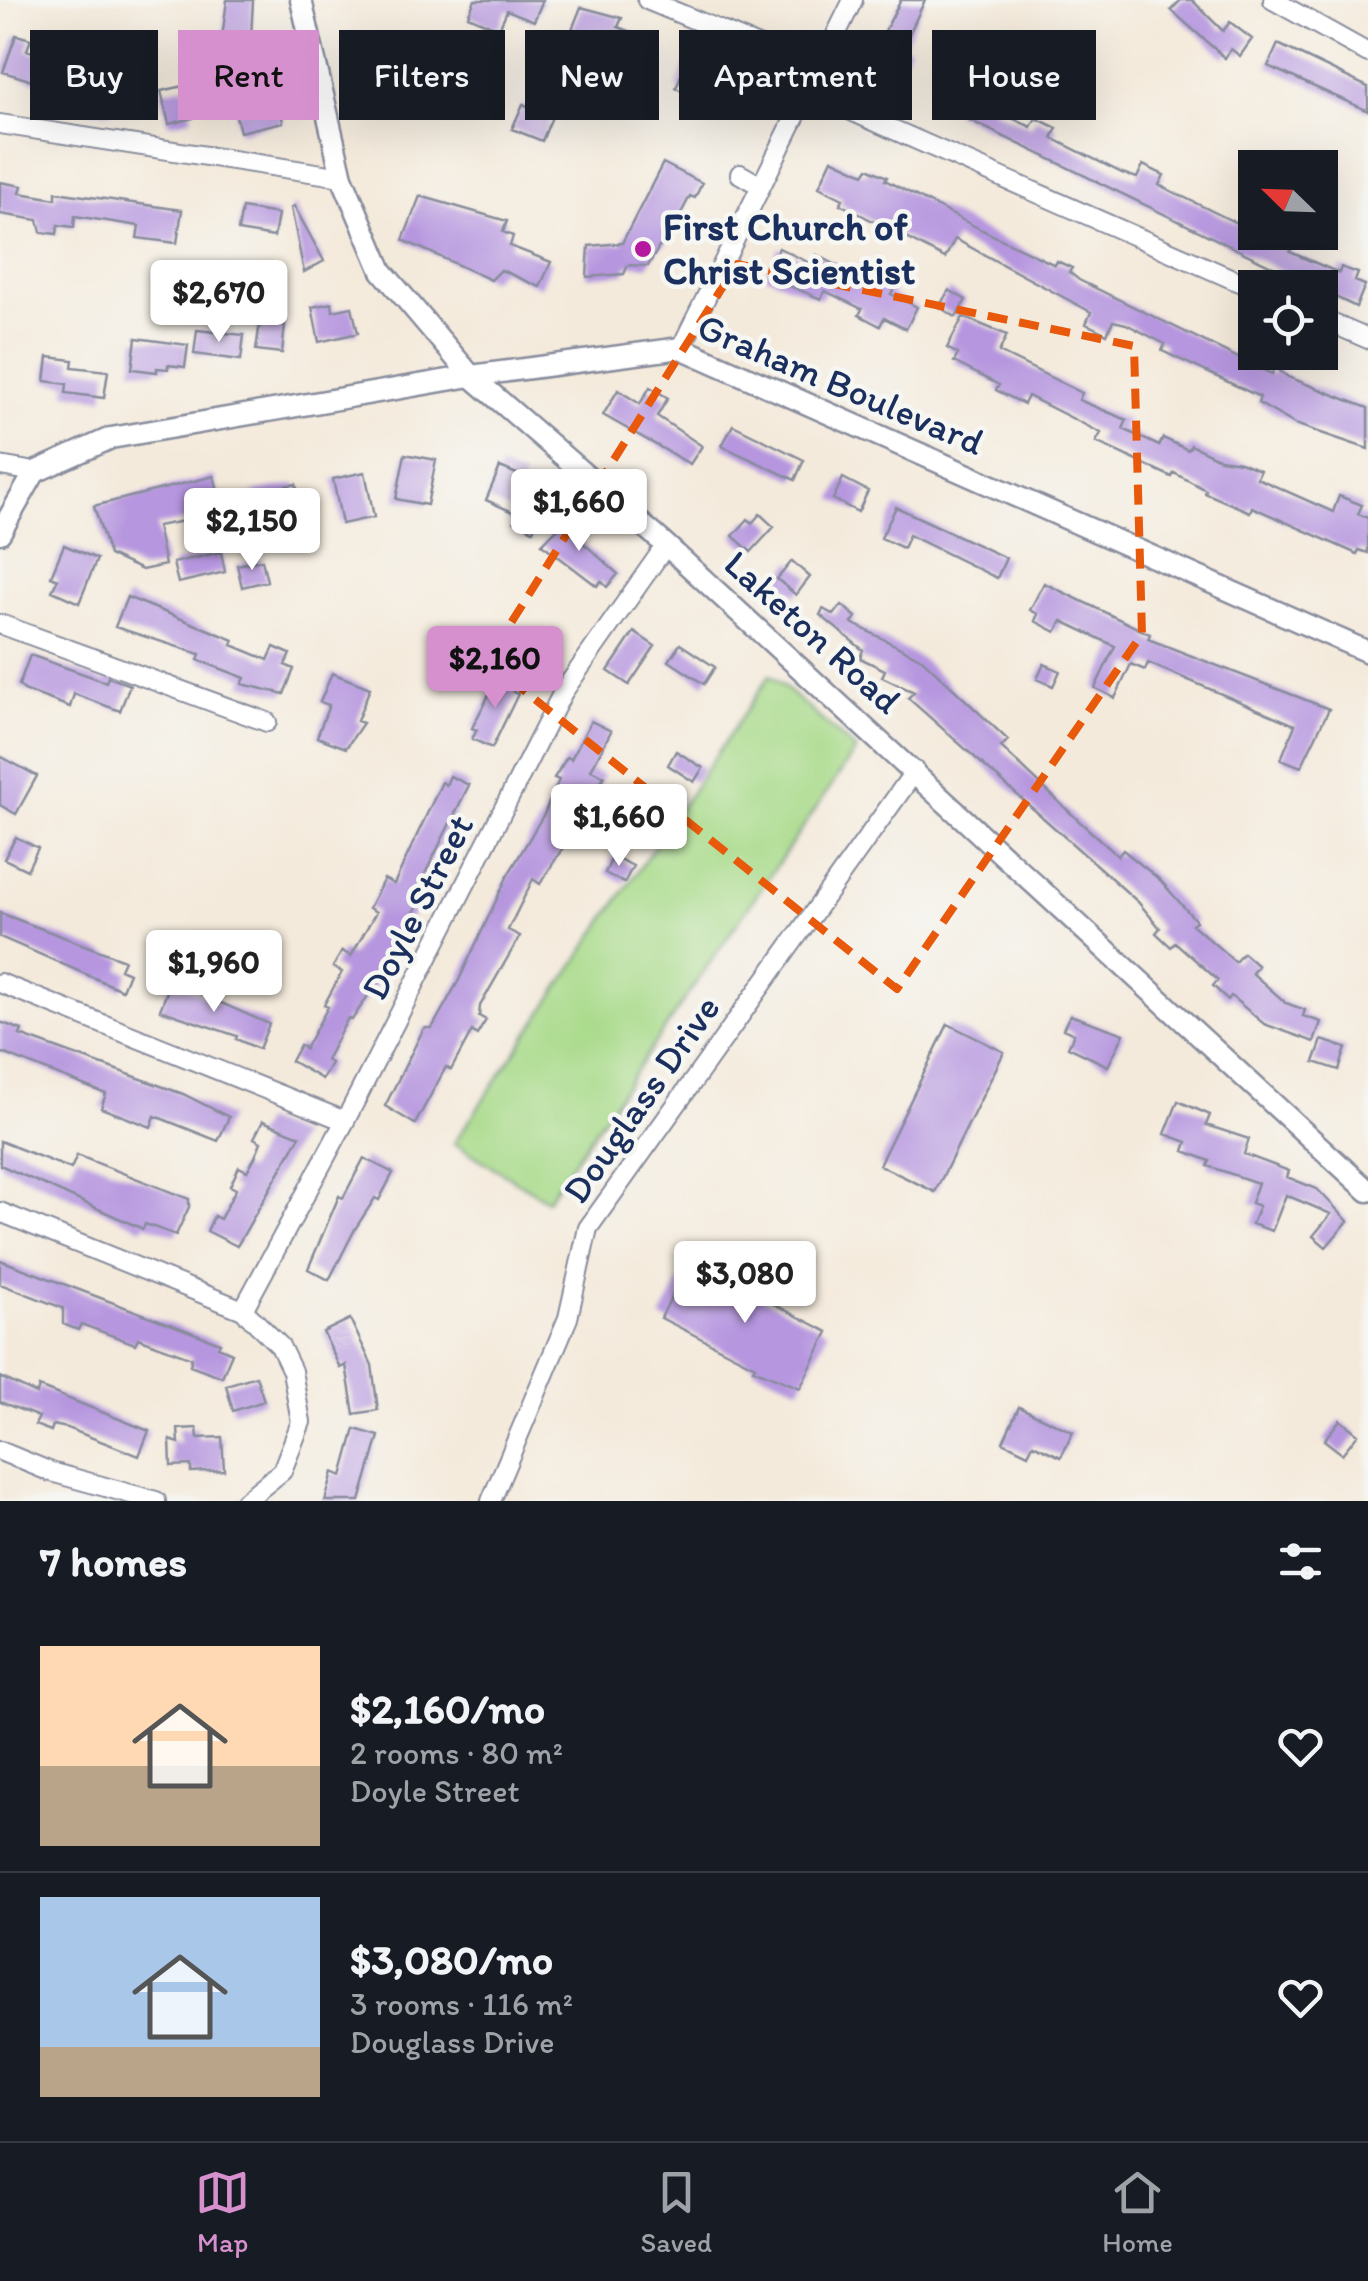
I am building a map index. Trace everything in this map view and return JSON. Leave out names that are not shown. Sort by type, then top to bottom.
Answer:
[{"type":"street","name":"Laketon Road","points":[[301,0],[342,177],[382,271],[471,376],[666,544],[1368,1190]]},
{"type":"street","points":[[646,0],[719,30]]},
{"type":"street","points":[[838,30],[853,0]]},
{"type":"street","points":[[1273,0],[1368,53]]},
{"type":"street","points":[[682,348],[794,120]]},
{"type":"street","points":[[872,120],[1238,282]]},
{"type":"street","points":[[0,124],[342,177]]},
{"type":"street","points":[[740,174],[761,186]]},
{"type":"street","points":[[1338,326],[1368,339]]},
{"type":"street","name":"Graham Boulevard","points":[[35,472],[112,438],[471,376],[682,348],[1368,652]]},
{"type":"street","points":[[0,466],[35,472],[0,533]]},
{"type":"street","name":"Doyle Street","points":[[243,1310],[345,1121],[563,692],[666,544]]},
{"type":"street","points":[[0,624],[267,722]]},
{"type":"street","name":"Douglass Drive","points":[[491,1501],[568,1318],[588,1228],[915,771]]},
{"type":"street","points":[[0,983],[345,1121]]},
{"type":"street","points":[[0,1212],[243,1310],[280,1346],[292,1371],[302,1422],[282,1471],[245,1501]]},
{"type":"street","points":[[0,1451],[51,1472],[156,1501]]},
{"type":"highlighted area","points":[[737,264],[1134,346],[1142,634],[897,989],[487,661]]},
{"type":"green space","points":[[770,675],[856,750],[547,1200],[454,1143]]},
{"type":"building","points":[[227,0],[253,0],[251,30],[223,30]]},
{"type":"building","points":[[475,0],[543,0],[534,21],[507,10],[499,29],[468,16]]},
{"type":"building","points":[[901,0],[925,0],[911,30],[885,30]]},
{"type":"building","points":[[1181,0],[1192,0],[1223,31],[1230,22],[1252,39],[1240,56],[1231,49],[1225,58],[1171,10]]},
{"type":"building","points":[[581,7],[622,18],[618,27],[626,30],[572,30]]},
{"type":"building","points":[[16,35],[30,39],[30,80],[3,72]]},
{"type":"building","points":[[1278,44],[1368,87],[1368,111],[1268,66]]},
{"type":"building","points":[[178,87],[178,120],[185,120],[169,124],[161,91]]},
{"type":"building","points":[[523,104],[525,120],[551,120],[542,141],[512,129]]},
{"type":"building","points":[[237,120],[283,120],[283,122],[240,132]]},
{"type":"building","points":[[969,120],[1016,120],[1031,127],[1035,120],[1040,120],[1057,128],[1052,138],[1122,173],[1137,178],[1143,165],[1164,175],[1159,185],[1238,224],[1238,250]]},
{"type":"building","points":[[832,159],[864,174],[868,168],[887,177],[885,180],[982,230],[1055,265],[1057,261],[1072,268],[1069,272],[1079,280],[1238,358],[1238,370],[1272,374],[1279,370],[1368,408],[1368,449],[1295,424],[1258,403],[1260,397],[1162,351],[1165,344],[1126,324],[1113,321],[1107,334],[1086,324],[1091,312],[955,239],[945,258],[840,204],[843,199],[819,187]]},
{"type":"building","points":[[663,163],[702,183],[695,198],[690,196],[664,246],[659,247],[648,266],[628,265],[624,274],[587,277],[589,246],[622,243]]},
{"type":"building","points":[[0,182],[22,186],[20,193],[56,199],[56,192],[182,210],[177,243],[137,238],[139,226],[75,216],[74,227],[58,225],[57,234],[41,232],[38,220],[0,214]]},
{"type":"building","points":[[420,196],[507,221],[503,232],[513,236],[510,246],[551,262],[540,287],[501,270],[491,280],[403,240]]},
{"type":"building","points":[[294,206],[324,261],[304,272],[291,208]]},
{"type":"building","points":[[242,208],[278,214],[274,237],[238,231]]},
{"type":"building","points":[[779,248],[812,264],[817,255],[838,266],[834,272],[865,289],[871,278],[894,289],[891,294],[917,307],[906,329],[884,318],[880,326],[859,315],[862,309],[825,291],[821,299],[765,276]]},
{"type":"building","points":[[1238,250],[1291,250],[1332,270],[1280,270]]},
{"type":"building","points":[[1341,267],[1358,273],[1355,281],[1365,285],[1356,307],[1338,298]]},
{"type":"building","points":[[949,290],[966,300],[956,317],[939,307]]},
{"type":"building","points":[[332,303],[333,311],[352,307],[358,333],[319,342],[312,307]]},
{"type":"building","points":[[963,317],[1007,335],[999,352],[1082,393],[1079,400],[1127,420],[1123,429],[1159,446],[1163,438],[1188,450],[1191,445],[1220,459],[1240,462],[1260,470],[1257,478],[1333,512],[1339,496],[1362,505],[1358,514],[1368,518],[1368,553],[1359,550],[1357,554],[1252,507],[1250,512],[1205,493],[1206,490],[1174,473],[1172,477],[1096,442],[1101,433],[1028,396],[1024,404],[996,390],[999,385],[954,362],[958,354],[947,348]]},
{"type":"building","points":[[260,322],[285,325],[282,353],[256,350]]},
{"type":"building","points":[[197,330],[244,335],[241,360],[194,354]]},
{"type":"building","points":[[136,338],[188,345],[185,367],[168,365],[168,369],[157,368],[157,372],[132,369]]},
{"type":"building","points":[[48,357],[73,360],[72,367],[108,371],[104,398],[66,393],[67,384],[45,381]]},
{"type":"building","points":[[650,387],[668,398],[657,416],[702,446],[690,464],[603,415],[618,390],[640,404]]},
{"type":"building","points":[[733,425],[804,460],[795,480],[722,446]]},
{"type":"building","points":[[405,454],[436,460],[427,505],[396,499]]},
{"type":"building","points":[[500,467],[524,477],[521,484],[548,497],[533,530],[514,521],[517,514],[486,500]]},
{"type":"building","points":[[365,472],[374,517],[342,524],[333,479]]},
{"type":"building","points":[[214,476],[224,513],[216,515],[221,533],[205,537],[200,518],[157,526],[165,565],[142,570],[109,555],[94,506]]},
{"type":"building","points":[[843,478],[868,491],[858,512],[833,499]]},
{"type":"building","points":[[296,484],[305,531],[263,539],[254,492]]},
{"type":"building","points":[[896,507],[1006,558],[997,578],[909,535],[903,548],[881,538]]},
{"type":"building","points":[[760,514],[774,527],[751,552],[733,536],[748,519],[752,523]]},
{"type":"building","points":[[568,518],[584,534],[579,539],[618,574],[607,587],[601,581],[597,586],[542,544]]},
{"type":"building","points":[[64,545],[97,559],[79,603],[52,591],[58,579],[51,576]]},
{"type":"building","points":[[221,552],[225,572],[178,583],[173,563]]},
{"type":"building","points":[[262,560],[267,581],[242,587],[237,565]]},
{"type":"building","points":[[792,561],[810,577],[796,595],[777,579]]},
{"type":"building","points":[[1044,583],[1150,634],[1148,639],[1329,709],[1301,767],[1281,759],[1295,725],[1148,663],[1145,670],[1131,664],[1115,698],[1095,688],[1115,646],[1062,621],[1056,632],[1035,621],[1038,614],[1030,610]]},
{"type":"building","points":[[127,597],[234,640],[232,645],[268,660],[274,647],[290,654],[285,665],[294,669],[284,694],[242,684],[245,678],[198,660],[200,654],[115,627]]},
{"type":"building","points":[[842,605],[856,617],[852,623],[922,659],[1008,740],[1001,747],[1079,821],[1118,856],[1123,850],[1160,880],[1196,921],[1192,924],[1235,962],[1243,953],[1258,966],[1252,973],[1286,1003],[1305,1010],[1303,1016],[1321,1022],[1314,1042],[1264,1024],[1231,996],[1228,1000],[1213,986],[1218,980],[1175,942],[1171,947],[1156,933],[1160,928],[1138,902],[908,698],[914,692],[882,677],[885,670],[860,658],[863,650],[820,615],[823,609],[834,615]]},
{"type":"building","points":[[634,632],[655,646],[629,685],[608,671]]},
{"type":"building","points":[[680,644],[715,667],[704,684],[669,661]]},
{"type":"building","points":[[30,655],[106,682],[108,677],[130,685],[120,711],[74,694],[70,707],[24,690],[19,685]]},
{"type":"building","points":[[1044,664],[1060,671],[1053,686],[1037,679]]},
{"type":"building","points":[[332,673],[370,688],[357,721],[363,723],[346,748],[317,737],[329,705],[320,702]]},
{"type":"building","points":[[500,673],[518,683],[513,692],[518,694],[492,748],[472,739],[477,730],[472,728]]},
{"type":"building","points":[[591,721],[611,731],[591,770],[604,776],[592,798],[583,793],[561,838],[567,841],[540,884],[533,879],[508,930],[520,936],[480,1006],[479,1016],[486,1020],[477,1035],[472,1031],[451,1070],[446,1067],[415,1124],[385,1106],[424,1028],[432,1028],[459,980],[508,875],[544,814],[559,780],[554,778],[567,757],[571,759]]},
{"type":"building","points":[[676,751],[703,768],[694,782],[668,765]]},
{"type":"building","points":[[0,756],[37,776],[16,814],[0,805]]},
{"type":"building","points":[[450,776],[469,785],[412,900],[419,903],[373,988],[352,1020],[348,1018],[326,1060],[331,1063],[322,1079],[291,1061],[300,1045],[305,1049],[328,1007],[324,1005],[342,972],[333,967],[342,951],[351,956],[376,912],[369,908],[384,879],[394,884],[442,782],[446,785]]},
{"type":"building","points":[[16,837],[38,848],[27,870],[4,859]]},
{"type":"building","points":[[613,856],[633,866],[624,883],[605,873]]},
{"type":"building","points":[[0,913],[124,960],[120,969],[129,973],[122,990],[0,937]]},
{"type":"building","points":[[171,981],[269,1024],[259,1049],[236,1039],[237,1036],[160,1010]]},
{"type":"building","points":[[1070,1015],[1124,1034],[1108,1066],[1068,1047],[1074,1034],[1063,1029]]},
{"type":"building","points":[[0,1022],[22,1030],[20,1035],[183,1094],[229,1117],[218,1141],[155,1116],[151,1127],[101,1108],[106,1094],[0,1052]]},
{"type":"building","points":[[948,1024],[1004,1052],[935,1192],[879,1165]]},
{"type":"building","points":[[1322,1040],[1346,1048],[1339,1070],[1314,1062]]},
{"type":"building","points":[[1178,1101],[1210,1115],[1206,1125],[1249,1139],[1244,1154],[1289,1171],[1287,1177],[1317,1189],[1348,1221],[1326,1247],[1313,1236],[1331,1214],[1286,1195],[1272,1231],[1252,1224],[1259,1206],[1251,1203],[1258,1183],[1208,1166],[1210,1161],[1184,1151],[1187,1142],[1165,1134]]},
{"type":"building","points":[[263,1121],[300,1136],[237,1246],[207,1231],[214,1216],[220,1219],[236,1189],[230,1186],[239,1167],[247,1171],[255,1157],[261,1142],[254,1138]]},
{"type":"building","points":[[0,1141],[71,1169],[77,1155],[189,1199],[189,1207],[176,1235],[145,1224],[143,1229],[0,1165]]},
{"type":"building","points":[[364,1158],[393,1173],[379,1200],[375,1198],[355,1229],[329,1280],[308,1269],[339,1196],[343,1198]]},
{"type":"building","points":[[0,1260],[220,1343],[218,1347],[232,1353],[222,1377],[190,1365],[192,1358],[138,1338],[135,1344],[81,1324],[78,1330],[63,1324],[63,1308],[0,1284]]},
{"type":"building","points":[[687,1264],[703,1272],[705,1269],[828,1332],[800,1388],[753,1369],[755,1366],[661,1318]]},
{"type":"building","points":[[350,1319],[372,1365],[378,1410],[354,1414],[346,1365],[340,1368],[323,1332]]},
{"type":"building","points":[[256,1376],[264,1401],[233,1411],[226,1385]]},
{"type":"building","points":[[0,1377],[37,1394],[39,1387],[149,1431],[139,1456],[67,1428],[53,1425],[51,1431],[35,1425],[39,1417],[0,1402]]},
{"type":"building","points":[[1019,1407],[1073,1432],[1061,1457],[1033,1444],[1028,1454],[1003,1442]]},
{"type":"building","points":[[1340,1420],[1358,1434],[1342,1454],[1324,1440]]},
{"type":"building","points":[[197,1428],[198,1438],[222,1437],[224,1470],[191,1472],[191,1465],[171,1466],[170,1440],[179,1443],[178,1429]]},
{"type":"building","points":[[355,1429],[379,1436],[360,1501],[325,1501],[333,1472],[342,1476]]},
{"type":"place","name":"First Church of Christ Scientist","points":[[643,249]]}]
